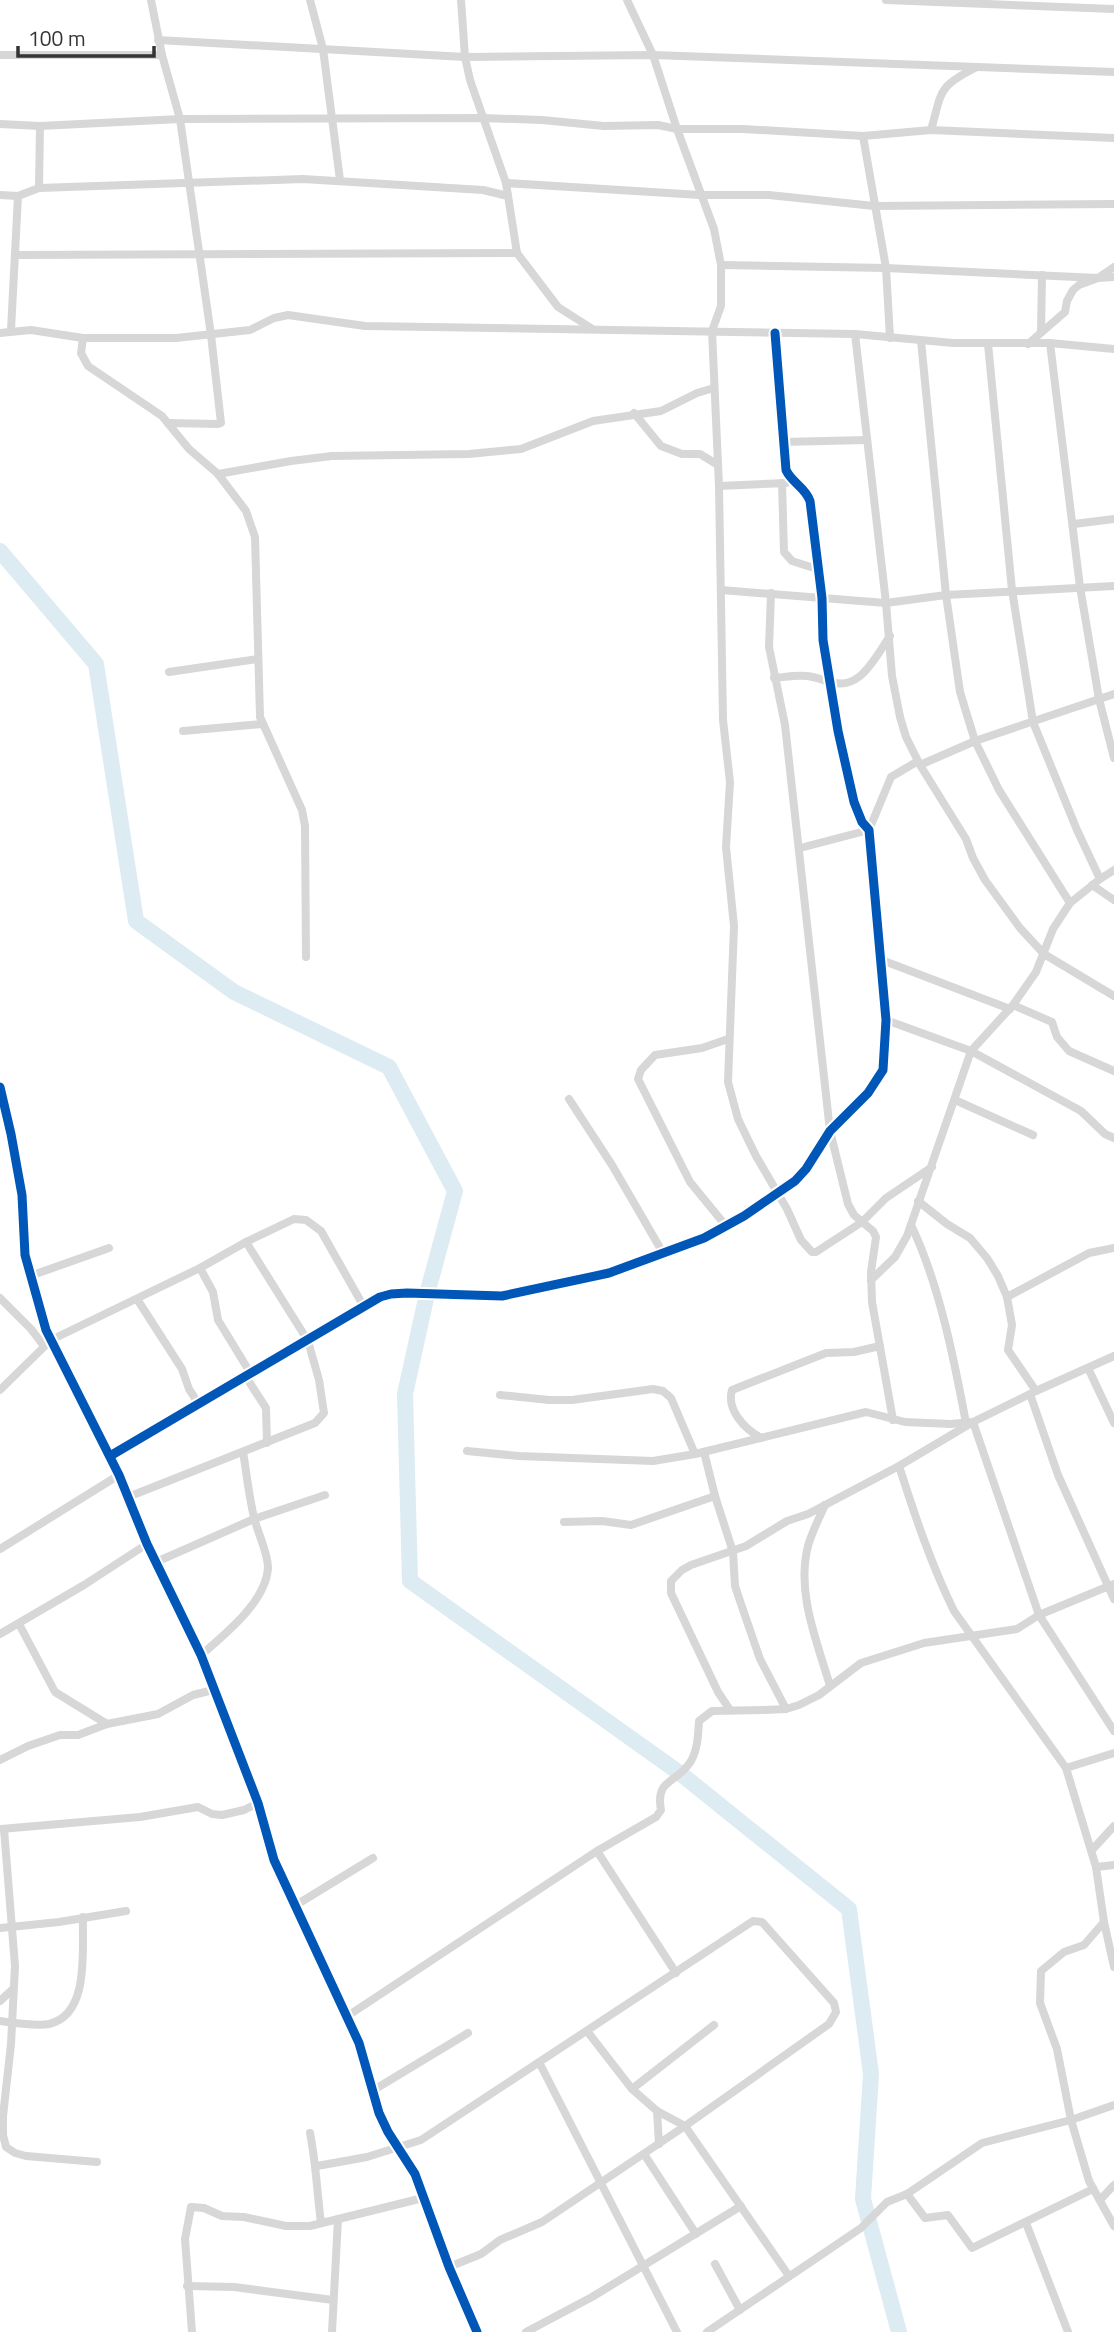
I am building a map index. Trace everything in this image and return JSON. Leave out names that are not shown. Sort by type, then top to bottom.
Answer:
[{"type":"street","points":[[150,0],[180,119],[221,423],[168,423]]},
{"type":"street","points":[[310,0],[323,49],[340,180]]},
{"type":"street","points":[[461,0],[465,57],[474,97],[506,183],[517,253],[558,307],[593,329]]},
{"type":"street","points":[[627,0],[653,55],[713,229],[721,265],[721,306],[712,331],[719,486],[723,720],[730,782],[726,847],[734,926],[728,1039],[728,1082],[731,1100],[737,1119],[756,1156],[779,1194],[801,1240],[812,1252],[862,1222],[886,1198],[932,1167]]},
{"type":"street","points":[[886,0],[1114,9]]},
{"type":"street","points":[[158,40],[465,57],[653,55],[1114,72]]},
{"type":"street","points":[[0,55],[162,55]]},
{"type":"street","points":[[931,130],[945,86],[978,67]]},
{"type":"street","points":[[0,124],[40,126],[180,119],[482,118],[604,126],[658,125],[677,129],[743,129],[863,136],[931,130],[1114,138]]},
{"type":"street","points":[[39,188],[40,126]]},
{"type":"street","points":[[863,136],[886,268],[890,338]]},
{"type":"street","points":[[0,195],[18,196],[39,188],[303,179],[482,190],[508,196]]},
{"type":"street","points":[[506,183],[700,195],[769,195],[874,206],[1114,204]]},
{"type":"street","points":[[11,330],[18,196]]},
{"type":"street","points":[[15,255],[517,253]]},
{"type":"street","points":[[721,265],[1114,277]]},
{"type":"street","points":[[1028,344],[1065,312],[1073,290],[1114,267]]},
{"type":"street","points":[[1041,331],[1042,275]]},
{"type":"street","points":[[0,333],[11,330],[39,330],[83,338],[142,339],[211,335],[250,330],[274,318],[288,315],[365,326],[855,334],[921,341],[1050,343],[1114,349]]},
{"type":"street","points":[[775,333],[786,470],[789,477],[808,494],[810,501],[822,598],[823,640],[830,684],[853,802],[862,822],[869,830]]},
{"type":"street","points":[[855,334],[887,603],[895,698],[906,737],[963,833],[985,880],[1020,928],[1044,954],[1114,996]]},
{"type":"street","points":[[83,338],[81,353],[88,366],[168,423],[189,449],[218,474],[246,511],[255,537],[262,724],[302,810],[305,826],[306,957]]},
{"type":"street","points":[[921,341],[946,595],[960,692],[975,741],[1005,800],[1070,903]]},
{"type":"street","points":[[1050,343],[1080,587],[1099,699],[1114,758]]},
{"type":"street","points":[[988,344],[1012,590],[1033,722],[1077,830],[1100,878]]},
{"type":"street","points":[[218,474],[332,456],[469,454],[521,450],[593,421],[661,411],[690,396],[714,388]]},
{"type":"street","points":[[634,414],[661,446],[682,454],[700,454],[718,465]]},
{"type":"street","points":[[782,442],[867,440]]},
{"type":"street","points":[[700,454],[716,443]]},
{"type":"street","points":[[782,483],[784,552],[792,561],[817,569]]},
{"type":"street","points":[[719,486],[796,484]]},
{"type":"street","points":[[1074,524],[1114,519]]},
{"type":"street","points":[[721,590],[887,603],[1012,590],[1114,586]]},
{"type":"street","points":[[771,593],[769,647],[785,725],[830,1131],[848,1204],[854,1215],[873,1231],[876,1237],[872,1302],[893,1420]]},
{"type":"street","points":[[774,678],[804,676],[830,684],[848,682],[860,676],[890,636]]},
{"type":"street","points":[[169,672],[258,659]]},
{"type":"street","points":[[110,1456],[380,1297],[391,1294],[502,1296],[609,1273],[704,1238],[779,1194],[796,1181],[830,1131],[868,1093],[883,1070],[886,1020],[869,830],[891,778],[919,763],[975,741],[1114,694]]},
{"type":"street","points":[[183,731],[262,724]]},
{"type":"street","points":[[800,848],[869,830]]},
{"type":"street","points":[[872,1280],[895,1257],[911,1225],[971,1051],[1011,1007],[1036,972],[1053,929],[1070,903],[1114,870]]},
{"type":"street","points":[[1092,885],[1114,900]]},
{"type":"street","points":[[879,959],[1052,1021],[1057,1038],[1069,1051],[1114,1071]]},
{"type":"street","points":[[886,1020],[971,1051],[1082,1111],[1105,1134],[1114,1138]]},
{"type":"street","points":[[726,1226],[690,1182],[638,1079],[641,1070],[655,1055],[702,1048],[728,1039]]},
{"type":"street","points":[[0,1087],[22,1195],[25,1255],[47,1343],[110,1456],[147,1544],[201,1655],[258,1802],[274,1860],[359,2043],[372,2091],[388,2132],[415,2174],[449,2267],[477,2332]]},
{"type":"street","points":[[569,1099],[612,1165],[663,1253]]},
{"type":"street","points":[[955,1100],[1033,1135]]},
{"type":"street","points":[[918,1201],[976,1245],[998,1276],[1007,1297],[1012,1325],[1007,1350],[1033,1392],[1058,1475],[1111,1586],[1114,1599]]},
{"type":"street","points":[[1,1387],[47,1343],[294,1219],[306,1220],[321,1231],[364,1307]]},
{"type":"street","points":[[911,1225],[929,1268],[969,1422],[1039,1615],[1114,1731]]},
{"type":"street","points":[[128,1497],[267,1443],[322,1418],[324,1413],[319,1380],[308,1341],[246,1242]]},
{"type":"street","points":[[30,1276],[109,1248]]},
{"type":"street","points":[[1007,1297],[1088,1253],[1114,1248]]},
{"type":"street","points":[[200,1268],[213,1292],[218,1320],[266,1408],[267,1443]]},
{"type":"street","points":[[0,1298],[47,1343]]},
{"type":"street","points":[[137,1299],[182,1369],[189,1389],[198,1403]]},
{"type":"street","points":[[761,1438],[748,1431],[736,1414],[730,1397],[732,1390],[826,1353],[854,1352],[880,1346]]},
{"type":"street","points":[[730,1710],[718,1692],[671,1593],[670,1586],[676,1575],[691,1565],[733,1552],[757,1541],[787,1521],[825,1505],[899,1466],[969,1422],[1114,1356]]},
{"type":"street","points":[[1088,1368],[1114,1423]]},
{"type":"street","points":[[500,1395],[572,1400],[653,1389],[663,1391],[671,1398],[699,1453],[715,1496],[733,1552],[735,1586],[751,1635],[786,1709]]},
{"type":"street","points":[[467,1451],[592,1460],[653,1461],[699,1453],[866,1412],[893,1420],[931,1424],[969,1422]]},
{"type":"street","points":[[201,1655],[235,1626],[264,1582],[268,1565],[254,1519],[243,1452]]},
{"type":"street","points":[[899,1466],[941,1583],[954,1611],[1066,1768],[1092,1850],[1114,1967]]},
{"type":"street","points":[[0,1549],[119,1475]]},
{"type":"street","points":[[156,1562],[254,1519],[325,1495]]},
{"type":"street","points":[[565,1522],[602,1521],[631,1525],[715,1496]]},
{"type":"street","points":[[825,1505],[809,1544],[805,1577],[807,1606],[830,1686]]},
{"type":"street","points":[[0,1634],[147,1544]]},
{"type":"street","points":[[712,1710],[786,1709],[806,1702],[860,1663],[874,1657],[893,1654],[924,1643],[1017,1629],[1039,1615],[1111,1586]]},
{"type":"street","points":[[19,1624],[55,1692],[107,1724]]},
{"type":"street","points":[[0,1760],[60,1735],[78,1735],[107,1724],[159,1714],[193,1695],[213,1690]]},
{"type":"street","points":[[346,2017],[597,1851],[659,1814],[660,1790],[691,1761],[699,1721],[712,1710],[718,1692]]},
{"type":"street","points":[[1066,1768],[1114,1753]]},
{"type":"street","points":[[97,2162],[15,2153],[6,2147],[1,2135],[2,2100],[9,2067],[15,1966],[2,1829],[140,1817],[198,1807],[212,1814],[222,1815],[244,1810],[258,1802]]},
{"type":"street","points":[[1092,1850],[1114,1826]]},
{"type":"street","points":[[597,1851],[676,1973]]},
{"type":"street","points":[[296,1905],[373,1858]]},
{"type":"street","points":[[1096,1867],[1114,1866]]},
{"type":"street","points":[[0,1928],[59,1923],[126,1911]]},
{"type":"street","points":[[0,2021],[47,2025],[65,2017],[71,2011],[79,1994],[83,1917]]},
{"type":"street","points":[[317,2166],[367,2157],[421,2140],[757,1920],[770,1931],[836,2008],[835,2017],[828,2024],[602,2183],[542,2222],[500,2240],[481,2254],[449,2267]]},
{"type":"street","points":[[1104,1922],[1084,1945],[1062,1953],[1041,1971],[1039,1976],[1040,2003],[1057,2049],[1071,2120],[1093,2189],[1114,2226]]},
{"type":"street","points":[[0,2001],[13,1989]]},
{"type":"street","points":[[632,2089],[714,2025]]},
{"type":"street","points":[[587,2031],[632,2089],[657,2110],[685,2126],[789,2276]]},
{"type":"street","points":[[372,2091],[468,2033]]},
{"type":"street","points":[[539,2062],[677,2332]]},
{"type":"street","points":[[707,2332],[861,2228],[887,2202],[907,2194],[982,2143],[1071,2120],[1114,2105]]},
{"type":"street","points":[[657,2110],[659,2144]]},
{"type":"street","points":[[310,2133],[317,2166],[321,2223]]},
{"type":"street","points":[[644,2154],[696,2234]]},
{"type":"street","points":[[1100,2200],[1114,2185]]},
{"type":"street","points":[[907,2194],[925,2218],[948,2216],[972,2248],[1093,2189]]},
{"type":"street","points":[[192,2332],[185,2239],[191,2207],[204,2208],[222,2216],[244,2217],[286,2226],[310,2226],[423,2198]]},
{"type":"street","points":[[526,2332],[644,2266],[741,2206]]},
{"type":"street","points":[[332,2332],[338,2219]]},
{"type":"street","points":[[1026,2223],[1068,2332]]},
{"type":"street","points":[[715,2264],[740,2310]]},
{"type":"street","points":[[187,2286],[234,2287],[334,2300]]},
{"type":"waterway","points":[[0,551],[96,664],[136,921],[234,992],[389,1067],[455,1191],[427,1294],[405,1394],[410,1581],[681,1774],[849,1909],[871,2074],[863,2199],[899,2332]]},
{"type":"cycle path","points":[[110,1456],[380,1297],[407,1293],[502,1296],[609,1273],[704,1238],[744,1216],[795,1181],[806,1169],[830,1131],[868,1093],[883,1070],[886,1020],[869,830],[862,822],[854,802],[838,731],[823,640],[822,598],[810,501],[786,470],[775,333]]},
{"type":"cycle path","points":[[0,1087],[22,1195],[25,1255],[46,1330],[119,1475],[147,1544],[201,1655],[258,1803],[274,1860],[359,2043],[379,2113],[415,2174],[449,2267],[477,2332]]}]
